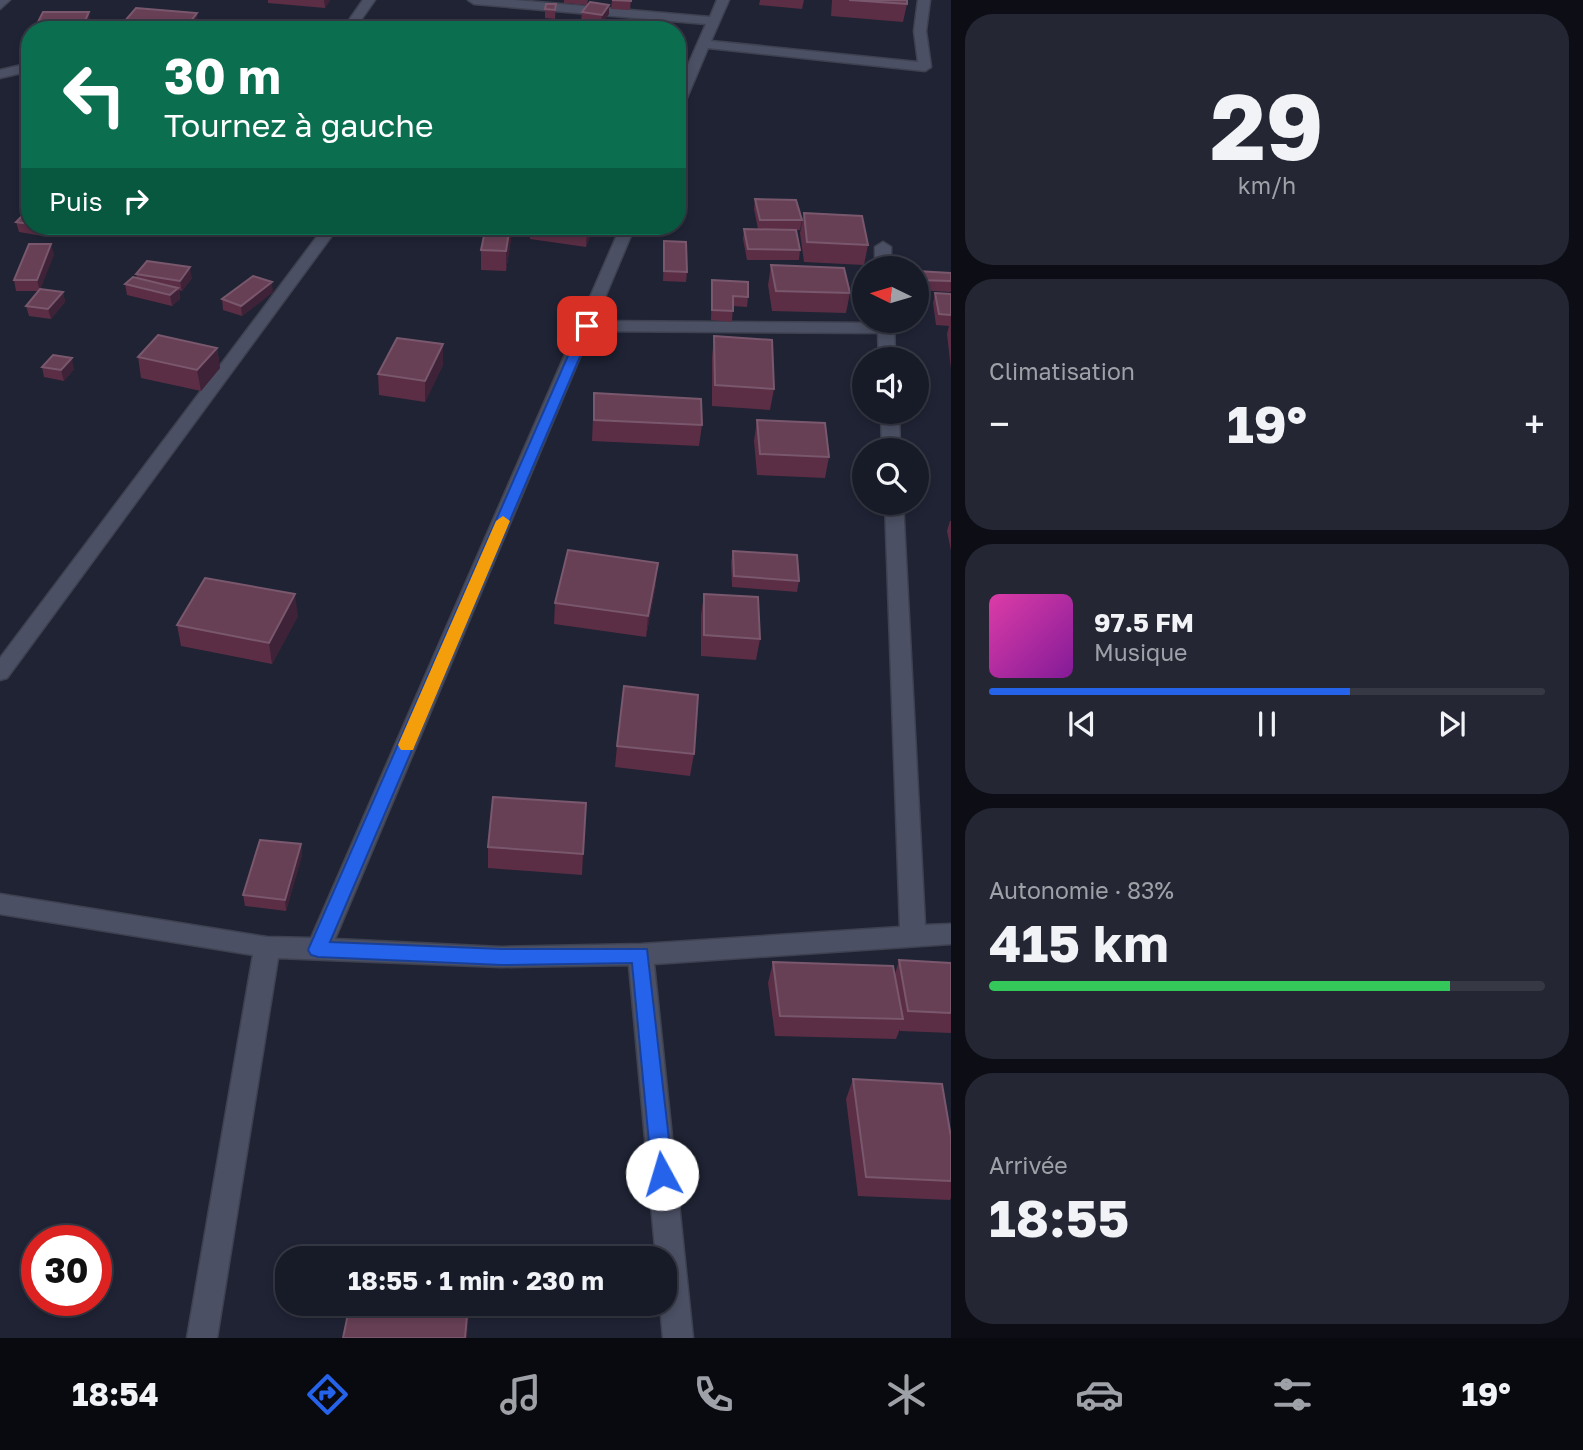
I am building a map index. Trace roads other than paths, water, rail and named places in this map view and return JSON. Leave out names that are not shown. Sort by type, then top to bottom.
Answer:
[{"type":"street","points":[[0,5],[4,0]]},
{"type":"street","points":[[354,21],[369,0]]},
{"type":"street","points":[[474,0],[713,21]]},
{"type":"street","points":[[686,83],[723,0]]},
{"type":"street","points":[[702,44],[925,66],[920,31],[924,0]]},
{"type":"street","points":[[0,74],[21,69]]},
{"type":"street","points":[[0,673],[325,235]]},
{"type":"street","points":[[318,950],[624,235]]},
{"type":"street","points":[[883,247],[883,256]]},
{"type":"street","points":[[587,326],[852,324]]},
{"type":"street","points":[[895,515],[913,936]]},
{"type":"street","points":[[0,904],[267,947],[502,957],[640,954],[951,934]]},
{"type":"street","points":[[202,1338],[267,947]]},
{"type":"street","points":[[640,954],[678,1338]]}]
